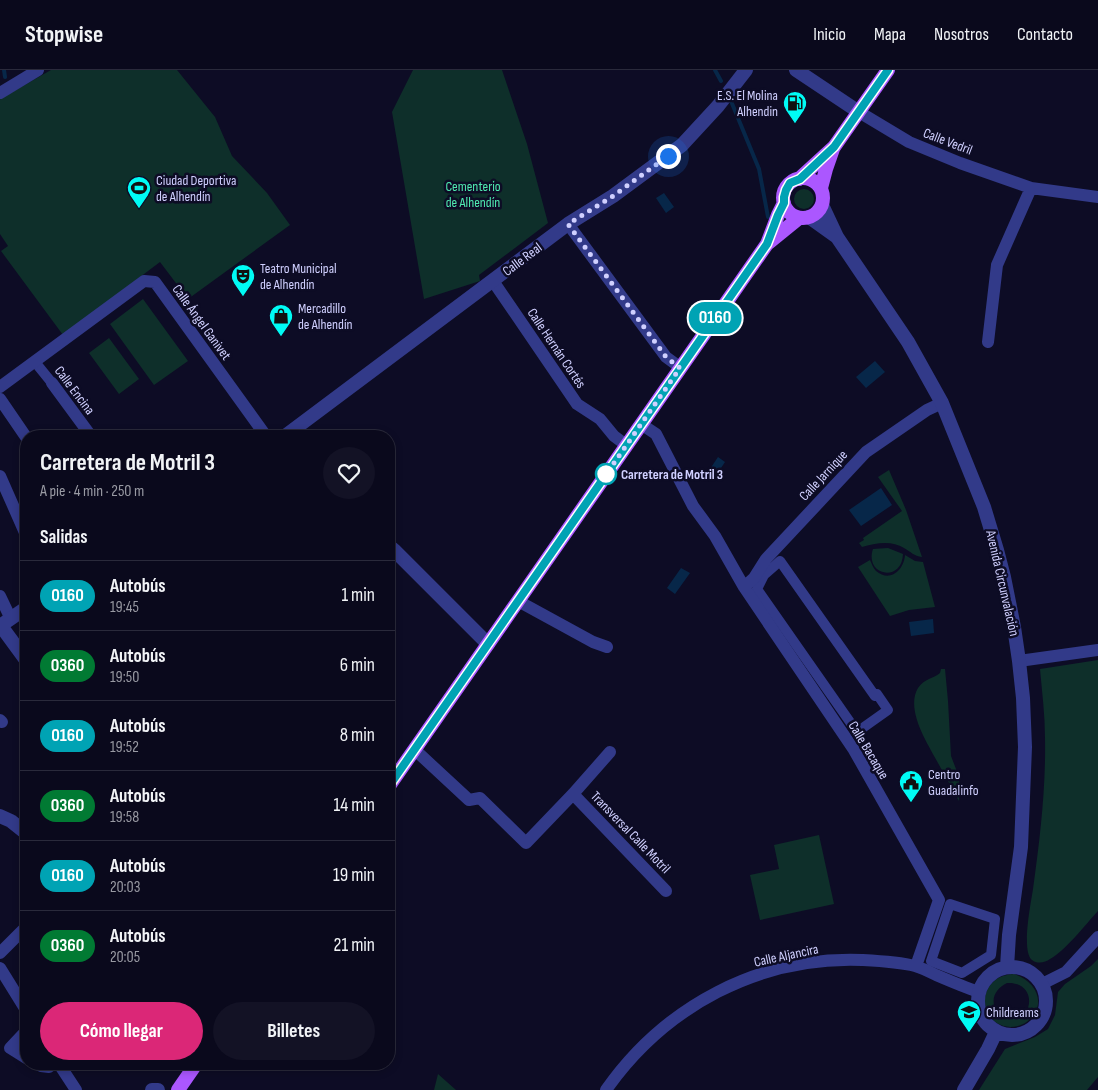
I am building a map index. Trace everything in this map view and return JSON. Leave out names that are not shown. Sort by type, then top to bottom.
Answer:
[{"type":"main road","points":[[395,777],[767,244],[784,203],[784,193],[788,186],[800,179],[834,147],[888,70]]},
{"type":"main road","points":[[820,188],[834,147]]},
{"type":"main road","points":[[767,244],[804,218],[818,212],[822,205],[823,197],[817,184],[806,179],[800,179]]},
{"type":"main road","points":[[784,203],[790,213],[804,218]]},
{"type":"main road","points":[[178,1090],[192,1070]]},
{"type":"street","points":[[0,93],[38,70]]},
{"type":"street","name":"Calle Real","points":[[293,430],[568,224],[613,196],[682,145],[718,106],[746,70]]},
{"type":"street","points":[[796,70],[859,112]]},
{"type":"street","name":"Calle Vedril","points":[[859,112],[909,142],[1031,188],[1098,197]]},
{"type":"street","points":[[988,342],[997,265],[1031,188]]},
{"type":"street","points":[[822,205],[837,237]]},
{"type":"street","points":[[804,218],[837,237]]},
{"type":"street","points":[[568,224],[666,357],[680,368]]},
{"type":"street","name":"Avenida Circunvalación","points":[[837,237],[908,342],[942,402],[984,507],[998,550],[1011,609],[1019,661],[1025,747],[1021,847],[1007,967]]},
{"type":"street","name":"Calle Ángel Ganivet","points":[[0,387],[144,281],[154,282],[262,430]]},
{"type":"street","name":"Calle Hernán Cortés","points":[[493,281],[577,404],[600,419],[614,436],[626,445]]},
{"type":"street","name":"Calle Encina","points":[[35,362],[87,430]]},
{"type":"street","points":[[0,399],[21,430]]},
{"type":"street","name":"Calle Jarnique","points":[[744,588],[754,578],[766,559],[866,452],[927,410],[942,402]]},
{"type":"street","name":"Calle Bacaque","points":[[641,424],[656,434],[694,506],[716,536],[744,588],[854,750],[939,900],[916,966]]},
{"type":"street","points":[[0,476],[20,521]]},
{"type":"street","points":[[395,556],[488,644]]},
{"type":"street","points":[[780,561],[875,696],[877,694],[888,710],[857,732],[757,590],[764,575],[780,561]]},
{"type":"street","points":[[0,596],[4,624],[20,650]]},
{"type":"street","points":[[518,601],[593,642],[608,646]]},
{"type":"street","points":[[4,624],[20,612]]},
{"type":"street","points":[[1019,661],[1098,650]]},
{"type":"street","name":"Transversal Calle Motril","points":[[414,749],[469,800],[480,798],[526,843],[610,752]]},
{"type":"street","name":"Transversal Calle Motril","points":[[573,794],[666,891]]},
{"type":"street","points":[[0,816],[20,828]]},
{"type":"street","points":[[950,904],[995,919],[991,954],[962,973],[931,961],[950,904]]},
{"type":"street","points":[[0,953],[20,933]]},
{"type":"street","points":[[1042,984],[1066,972],[1098,937]]},
{"type":"street","name":"Calle Aljancira","points":[[606,1090],[636,1052],[690,1007],[730,986],[762,973],[800,964],[840,959],[878,961],[916,966],[979,992]]},
{"type":"street","points":[[1017,967],[1027,970],[1036,976],[1042,984],[1046,993],[1044,1012],[1040,1021],[1025,1033],[1005,1035],[996,1032],[983,1019],[979,1010],[979,992],[989,975],[997,970],[1017,967]]},
{"type":"street","points":[[0,968],[20,1000]]},
{"type":"street","points":[[964,1090],[996,1032]]},
{"type":"street","points":[[20,1037],[10,1048],[20,1054]]},
{"type":"street","points":[[63,1070],[76,1090]]},
{"type":"street","points":[[152,1090],[158,1090]]},
{"type":"green space","name":"Ciudad Deportiva de Alhendín","points":[[51,70],[177,70],[215,117],[232,156],[267,193],[290,225],[188,299],[160,262],[63,335],[1,251],[8,246],[0,234],[0,99]]},
{"type":"green space","name":"Cementerio de Alhendín","points":[[413,70],[502,70],[527,144],[548,223],[479,275],[480,281],[424,299],[392,112]]},
{"type":"green space","points":[[800,189],[808,189],[814,195],[814,203],[808,209],[800,209],[794,203],[794,195]]},
{"type":"green space","points":[[143,299],[188,361],[154,385],[110,324]]},
{"type":"green space","points":[[109,338],[139,379],[119,394],[89,353]]},
{"type":"green space","points":[[889,470],[906,510],[922,557],[899,545],[878,543],[862,547],[859,543],[864,540],[863,538],[902,511],[878,477]]},
{"type":"green space","points":[[888,548],[903,554],[897,569],[891,572],[884,572],[878,570],[874,565],[872,558],[873,549]]},
{"type":"green space","points":[[905,555],[915,561],[923,562],[935,607],[909,610],[890,616],[858,567],[870,560],[876,571],[886,576],[891,575],[902,566]]},
{"type":"green space","points":[[1098,660],[1098,911],[1069,944],[1056,955],[1046,961],[1036,962],[1029,955],[1027,937],[1045,776],[1045,729],[1040,669]]},
{"type":"green space","points":[[941,669],[945,669],[951,756],[959,781],[959,801],[919,727],[914,706],[918,688],[923,682],[940,673]]},
{"type":"green space","points":[[819,835],[834,904],[760,920],[750,875],[779,869],[774,845]]},
{"type":"green space","points":[[1098,959],[1098,1077],[1087,1090],[979,1090],[1005,1049],[1035,1037],[1048,1029],[1055,1015],[1058,992],[1065,984]]},
{"type":"green space","points":[[1014,974],[1021,977],[1036,992],[1038,1005],[1036,1011],[1022,1025],[1010,1027],[999,1024],[991,1018],[986,1010],[985,1000],[987,991],[992,983],[1001,977]],"holes":[[[1007,983],[1017,984],[1024,988],[1028,994],[1028,1008],[1024,1014],[1018,1017],[1004,1017],[995,1007],[995,995]]]},
{"type":"green space","points":[[438,1074],[456,1090],[434,1090]]},
{"type":"water","points":[[664,193],[674,207],[666,213],[656,198]]},
{"type":"water","points":[[875,361],[885,372],[866,388],[856,377]]},
{"type":"water","points":[[718,457],[725,462],[715,477],[708,476],[708,472]]},
{"type":"water","points":[[881,488],[892,505],[861,526],[849,510]]},
{"type":"water","points":[[681,568],[690,573],[675,594],[667,588]]},
{"type":"water","points":[[933,619],[934,633],[911,636],[909,622]]},
{"type":"waterway","points":[[4,70],[5,77]]},
{"type":"waterway","points":[[715,70],[721,81]]},
{"type":"waterway","points":[[731,101],[759,169],[768,217]]},
{"type":"bus line","name":"0160","points":[[395,777],[767,244],[784,203],[784,193],[790,183],[800,179],[834,147],[888,70]]},
{"type":"place","name":"E.S. El Molina Alhendin","points":[[795,124]]},
{"type":"place","name":"Ciudad Deportiva de Alhendín","points":[[139,209]]},
{"type":"place","name":"Teatro Municipal de Alhendín","points":[[243,297]]},
{"type":"place","name":"Mercadillo de Alhendín","points":[[281,337]]},
{"type":"place","name":"Carretera de Motril 3","points":[[606,474]]},
{"type":"place","name":"Centro Guadalinfo","points":[[911,803]]},
{"type":"place","name":"Childreams","points":[[969,1033]]},
{"type":"route","points":[[606,474],[605,476],[680,368],[666,357],[568,224],[613,196],[668,156]]}]
